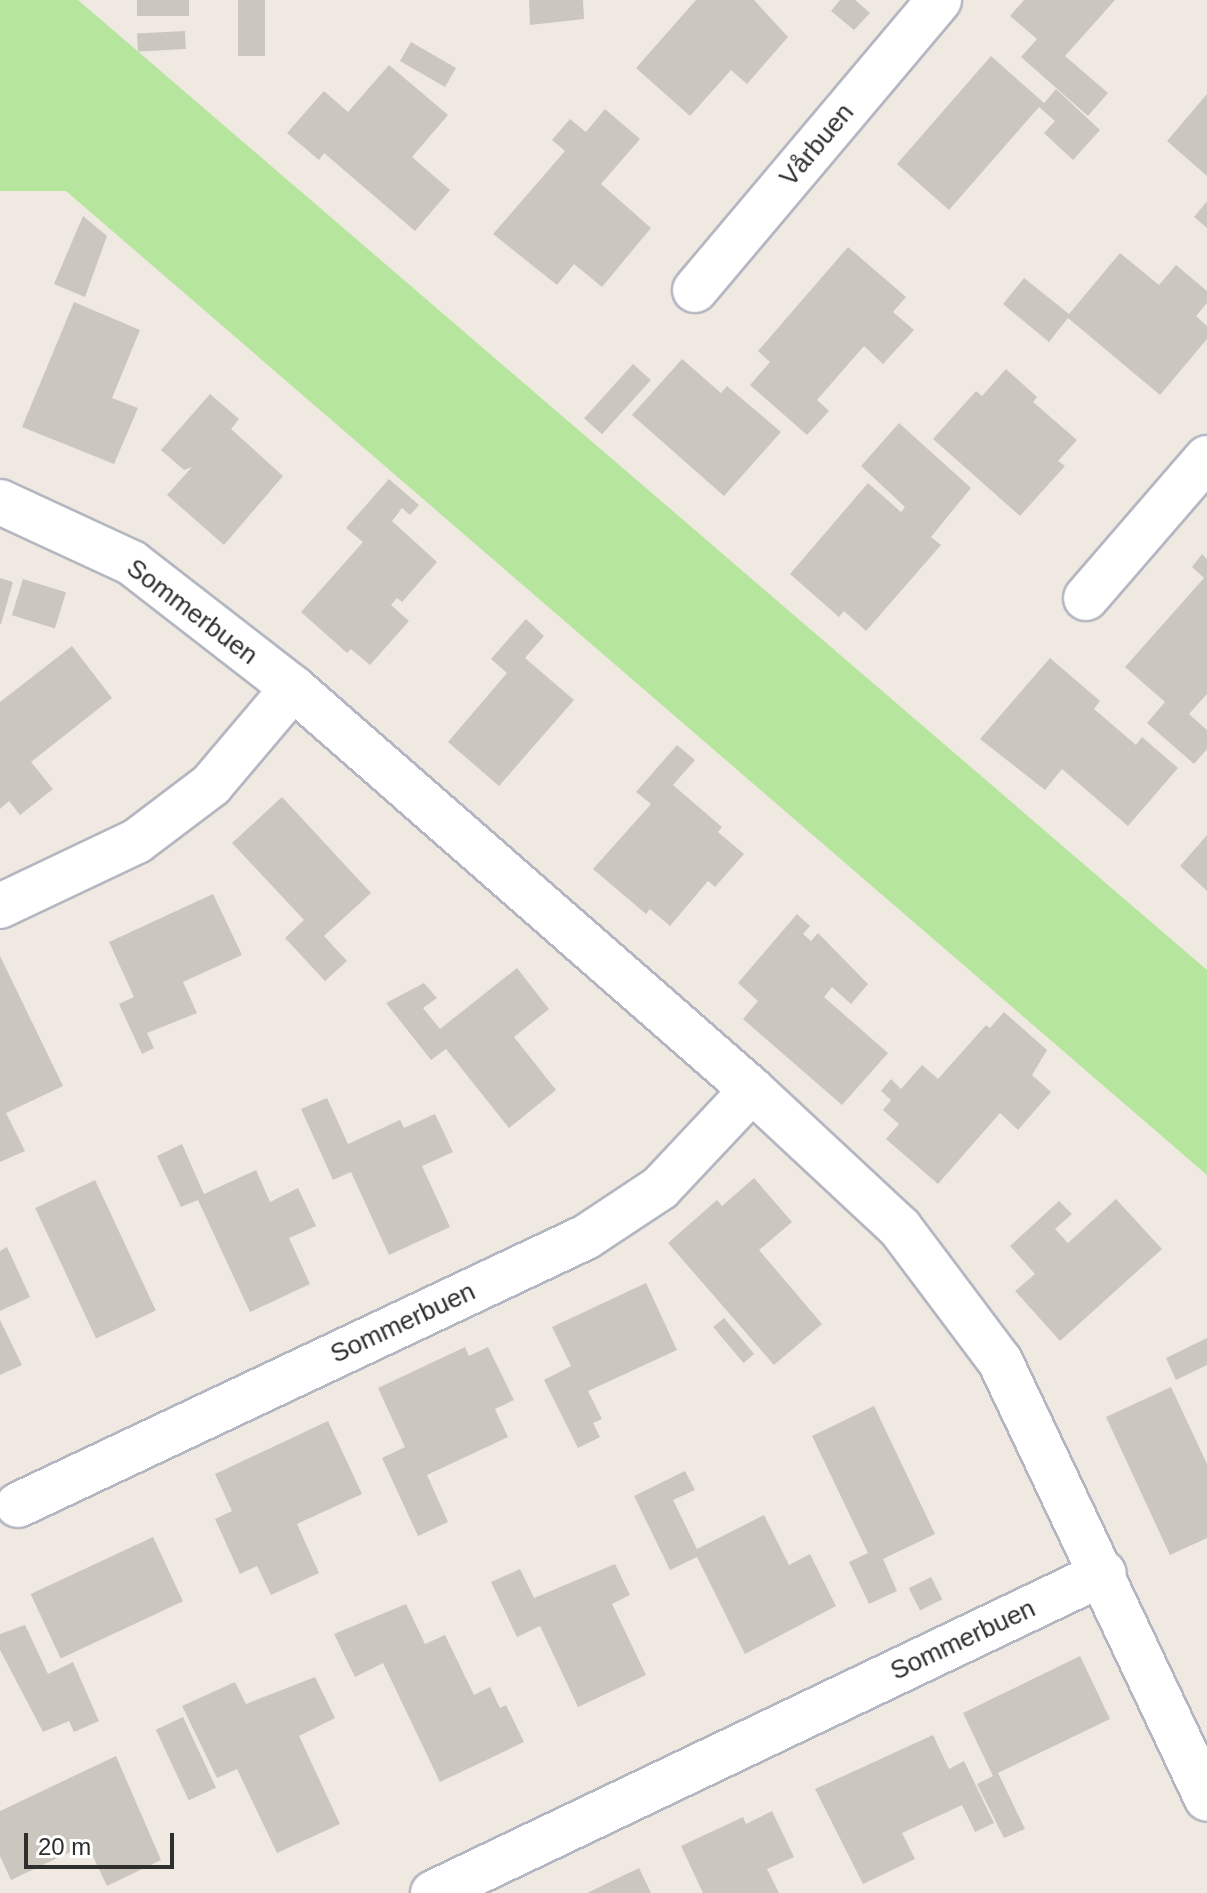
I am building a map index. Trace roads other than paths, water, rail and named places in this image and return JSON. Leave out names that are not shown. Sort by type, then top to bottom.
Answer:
[{"type":"street","name":"Vårbuen","points":[[695,290],[939,0]]},
{"type":"street","points":[[1086,598],[1207,458]]},
{"type":"street","name":"Sommerbuen","points":[[0,502],[132,563],[293,688],[752,1090],[900,1228],[1000,1361],[1104,1573],[1207,1798]]},
{"type":"street","points":[[0,906],[137,841],[211,785],[293,688]]},
{"type":"street","name":"Sommerbuen","points":[[18,1505],[586,1237],[660,1188],[752,1090]]},
{"type":"street","name":"Sommerbuen","points":[[433,1893],[1104,1573]]}]
